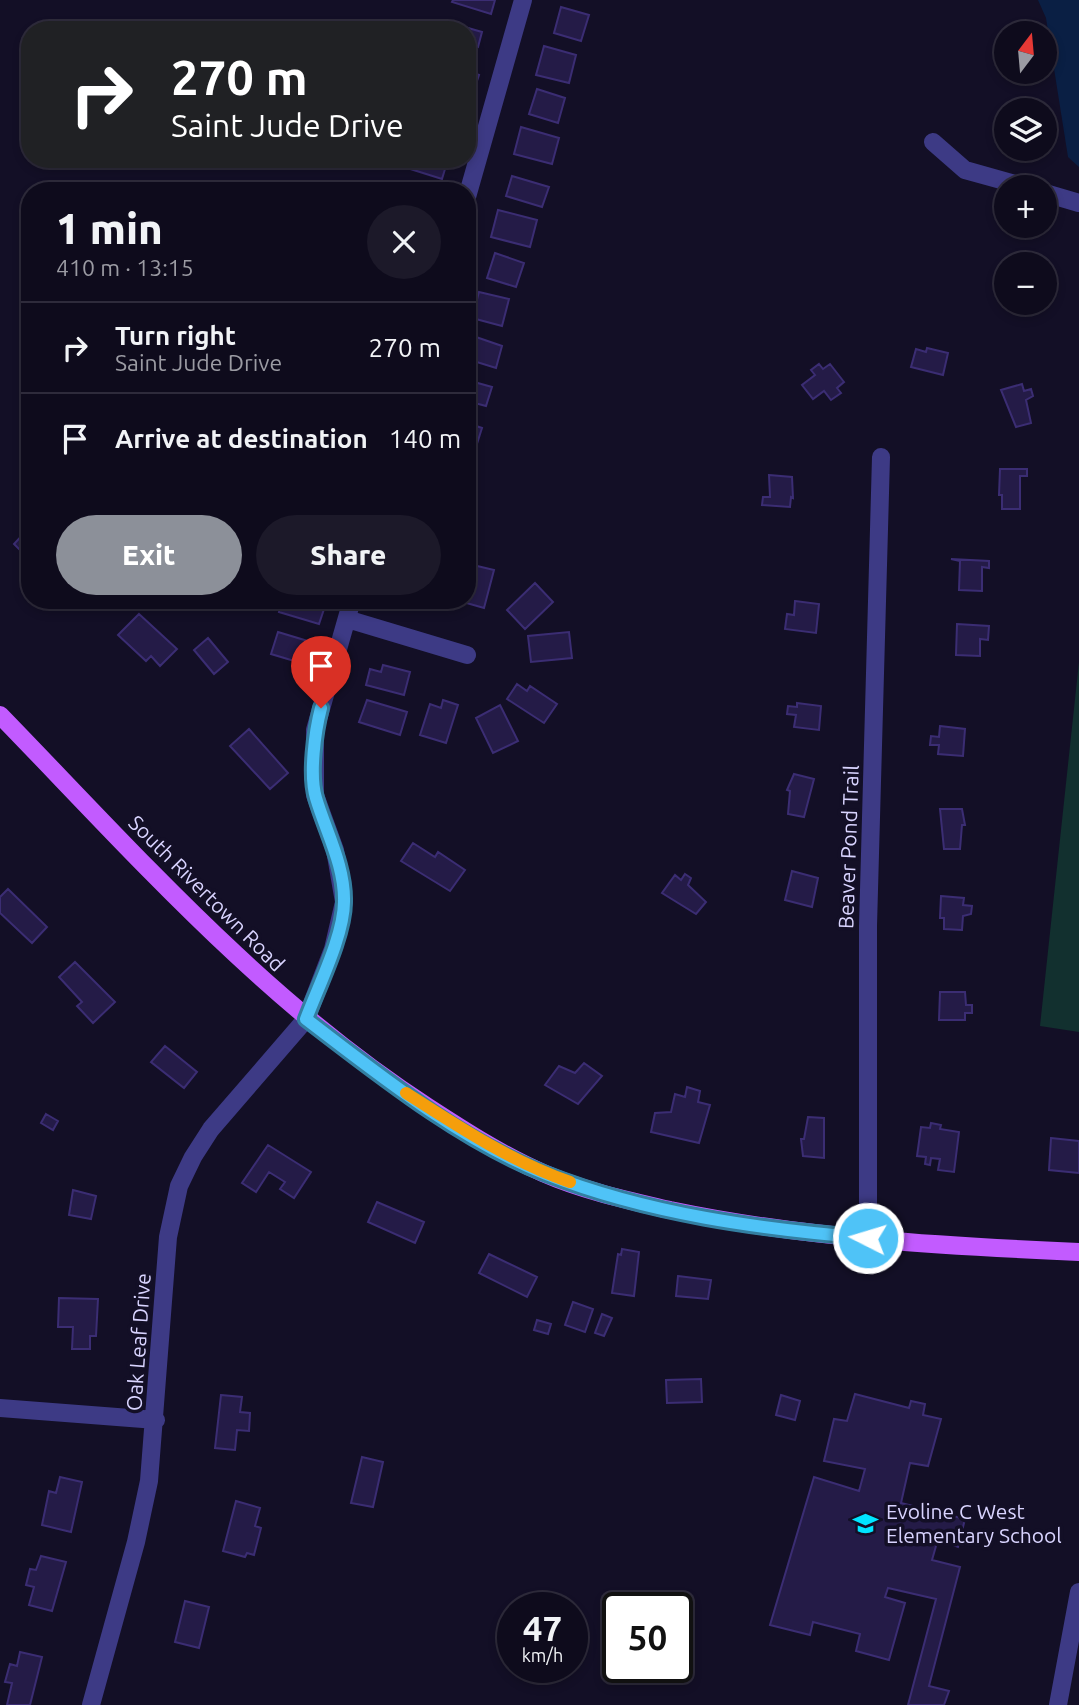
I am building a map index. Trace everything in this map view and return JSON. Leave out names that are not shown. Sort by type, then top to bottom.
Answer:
[{"type":"main road","name":"South Rivertown Road","points":[[0,715],[232,953],[306,1019],[386,1080],[467,1132],[544,1173],[609,1196],[723,1221],[968,1247],[1079,1252]]},
{"type":"street","points":[[476,165],[523,0]]},
{"type":"street","points":[[933,142],[965,170],[994,178]]},
{"type":"street","points":[[1057,196],[1079,202]]},
{"type":"street","name":"Beaver Pond Trail","points":[[868,1238],[868,926],[881,457]]},
{"type":"street","name":"Oak Leaf Drive","points":[[91,1705],[136,1542],[149,1481],[156,1420],[168,1237],[179,1186],[211,1129],[306,1019],[333,949],[344,902],[335,850],[315,795],[315,730],[350,609]]},
{"type":"street","points":[[347,619],[467,655]]},
{"type":"street","points":[[0,1408],[156,1420]]},
{"type":"street","points":[[1058,1705],[1079,1592]]},
{"type":"green space","points":[[1079,662],[1079,1032],[1040,1026]]},
{"type":"water","points":[[1038,0],[1079,0],[1079,167],[1068,157],[1056,84],[1057,21],[1046,21]]},
{"type":"building","points":[[495,0],[491,14],[452,2]]},
{"type":"building","points":[[561,7],[589,15],[581,41],[554,33]]},
{"type":"building","points":[[476,30],[482,32],[476,46]]},
{"type":"building","points":[[544,46],[576,55],[569,83],[536,75]]},
{"type":"building","points":[[537,89],[565,98],[558,123],[529,114]]},
{"type":"building","points":[[521,127],[559,138],[552,164],[514,154]]},
{"type":"building","points":[[407,168],[445,168],[442,179]]},
{"type":"building","points":[[512,176],[549,187],[542,207],[506,196]]},
{"type":"building","points":[[498,210],[537,220],[530,247],[491,237]]},
{"type":"building","points":[[495,253],[524,263],[516,287],[487,278]]},
{"type":"building","points":[[479,292],[509,299],[502,326],[476,319]]},
{"type":"building","points":[[476,337],[502,346],[496,368],[476,362]]},
{"type":"building","points":[[927,348],[948,353],[943,375],[911,367],[916,349],[926,352]]},
{"type":"building","points":[[819,364],[823,369],[830,364],[844,382],[837,388],[841,393],[831,400],[824,391],[813,399],[802,385],[815,375],[811,370]]},
{"type":"building","points":[[476,383],[492,387],[486,406],[476,403]]},
{"type":"building","points":[[1022,384],[1024,391],[1031,389],[1033,396],[1026,400],[1031,423],[1016,427],[1001,390]]},
{"type":"building","points":[[476,426],[482,428],[476,447]]},
{"type":"building","points":[[1000,469],[1027,469],[1027,476],[1020,476],[1020,509],[1002,509],[1002,495],[999,495]]},
{"type":"building","points":[[769,475],[792,477],[793,498],[791,497],[790,507],[762,505],[763,497],[770,497]]},
{"type":"building","points":[[21,537],[21,551],[14,544]]},
{"type":"building","points":[[951,559],[989,561],[989,568],[982,567],[982,591],[959,590],[960,561]]},
{"type":"building","points":[[476,566],[494,570],[484,608],[476,606]]},
{"type":"building","points":[[535,583],[553,602],[525,629],[507,610]]},
{"type":"building","points":[[795,601],[819,604],[816,633],[785,629],[787,614],[794,615]]},
{"type":"building","points":[[280,609],[324,609],[319,624],[279,612]]},
{"type":"building","points":[[139,614],[177,649],[160,666],[151,656],[146,661],[118,635]]},
{"type":"building","points":[[957,624],[989,626],[988,640],[980,639],[980,656],[956,655]]},
{"type":"building","points":[[278,632],[311,642],[308,651],[314,653],[311,666],[271,654]]},
{"type":"building","points":[[569,632],[572,658],[531,662],[528,636]]},
{"type":"building","points":[[208,638],[228,662],[214,674],[194,650]]},
{"type":"building","points":[[383,665],[410,672],[404,695],[366,685],[370,669],[381,672]]},
{"type":"building","points":[[517,684],[527,691],[530,686],[557,704],[544,723],[507,699]]},
{"type":"building","points":[[367,700],[407,712],[400,735],[359,722]]},
{"type":"building","points":[[443,700],[458,705],[446,743],[420,735],[430,704],[441,708]]},
{"type":"building","points":[[797,703],[821,706],[819,730],[794,727],[796,715],[787,714],[788,706],[797,707]]},
{"type":"building","points":[[500,705],[518,741],[493,753],[476,718]]},
{"type":"building","points":[[940,726],[965,729],[963,756],[938,754],[939,745],[930,745],[931,736],[939,737]]},
{"type":"building","points":[[249,729],[288,773],[270,789],[230,746]]},
{"type":"building","points":[[794,774],[814,779],[804,817],[788,814],[790,791],[787,790]]},
{"type":"building","points":[[940,809],[962,809],[965,825],[962,825],[960,849],[944,849]]},
{"type":"building","points":[[413,843],[435,857],[438,852],[465,870],[450,891],[401,861]]},
{"type":"building","points":[[792,871],[818,878],[812,907],[785,900]]},
{"type":"building","points":[[685,874],[691,878],[688,885],[706,902],[696,914],[662,893],[675,875],[681,880]]},
{"type":"building","points":[[8,889],[47,927],[32,943],[0,913],[0,897]]},
{"type":"building","points":[[941,896],[964,898],[963,905],[972,906],[971,914],[963,916],[962,930],[944,929],[944,918],[940,918]]},
{"type":"building","points":[[75,962],[115,1002],[93,1023],[77,1006],[82,1002],[59,977]]},
{"type":"building","points":[[940,992],[965,992],[966,1005],[972,1005],[972,1013],[965,1013],[965,1020],[939,1020]]},
{"type":"building","points":[[165,1046],[197,1072],[184,1088],[151,1062]]},
{"type":"building","points":[[584,1063],[602,1076],[578,1104],[545,1085],[559,1066],[575,1073]]},
{"type":"building","points":[[687,1087],[700,1091],[698,1102],[710,1105],[699,1143],[651,1132],[655,1113],[671,1112],[675,1094],[685,1097]]},
{"type":"building","points":[[46,1114],[58,1121],[53,1130],[41,1123]]},
{"type":"building","points":[[808,1117],[824,1118],[824,1158],[803,1156],[801,1139],[804,1139]]},
{"type":"building","points":[[931,1123],[941,1125],[940,1129],[959,1132],[954,1172],[938,1170],[940,1159],[931,1158],[930,1165],[925,1164],[926,1157],[917,1156],[921,1127],[930,1128]]},
{"type":"building","points":[[1051,1138],[1079,1141],[1079,1173],[1049,1170]]},
{"type":"building","points":[[268,1145],[311,1172],[294,1198],[280,1189],[285,1182],[269,1172],[256,1192],[242,1183]]},
{"type":"building","points":[[73,1190],[96,1196],[91,1219],[69,1215]]},
{"type":"building","points":[[377,1202],[424,1222],[415,1243],[368,1222]]},
{"type":"building","points":[[622,1249],[639,1252],[634,1296],[612,1293],[618,1254],[621,1255]]},
{"type":"building","points":[[489,1254],[537,1277],[527,1297],[479,1273]]},
{"type":"building","points":[[678,1276],[711,1280],[708,1299],[676,1296]]},
{"type":"building","points":[[59,1298],[98,1299],[96,1336],[90,1336],[90,1349],[72,1349],[73,1327],[58,1327]]},
{"type":"building","points":[[573,1302],[593,1309],[585,1332],[565,1325]]},
{"type":"building","points":[[602,1314],[612,1318],[604,1336],[595,1333]]},
{"type":"building","points":[[537,1320],[551,1324],[548,1334],[534,1330]]},
{"type":"building","points":[[701,1379],[702,1402],[667,1403],[666,1380]]},
{"type":"building","points":[[855,1394],[909,1408],[911,1401],[925,1404],[923,1415],[941,1419],[928,1466],[910,1463],[901,1503],[965,1519],[958,1547],[938,1539],[932,1560],[960,1567],[929,1686],[949,1691],[944,1705],[908,1705],[936,1599],[888,1588],[885,1597],[905,1603],[889,1660],[856,1651],[860,1634],[813,1622],[810,1635],[770,1625],[814,1477],[859,1491],[865,1469],[824,1461],[834,1419],[847,1421]]},
{"type":"building","points":[[221,1395],[242,1397],[240,1412],[250,1413],[249,1431],[237,1430],[235,1450],[215,1448]]},
{"type":"building","points":[[781,1395],[800,1401],[795,1420],[776,1415]]},
{"type":"building","points":[[362,1457],[383,1462],[373,1507],[351,1503]]},
{"type":"building","points":[[60,1477],[82,1482],[71,1532],[42,1525],[49,1491],[56,1493]]},
{"type":"building","points":[[236,1501],[260,1508],[255,1526],[261,1528],[254,1555],[247,1553],[245,1557],[223,1551]]},
{"type":"building","points":[[41,1556],[66,1562],[52,1611],[29,1605],[34,1587],[26,1585],[30,1569],[36,1570]]},
{"type":"building","points":[[185,1601],[209,1607],[199,1648],[175,1642]]},
{"type":"building","points":[[20,1652],[42,1657],[30,1705],[7,1705],[12,1683],[5,1682],[10,1664],[17,1666]]},
{"type":"slow traffic","points":[[406,1093],[483,1143],[544,1173],[570,1182]]},
{"type":"place","name":"Evoline C West Elementary School","points":[[866,1523]]},
{"type":"route","points":[[321,708],[315,730],[315,795],[335,850],[344,902],[333,949],[306,1019],[386,1080],[478,1140],[544,1173],[609,1196],[723,1221],[868,1238]]}]
